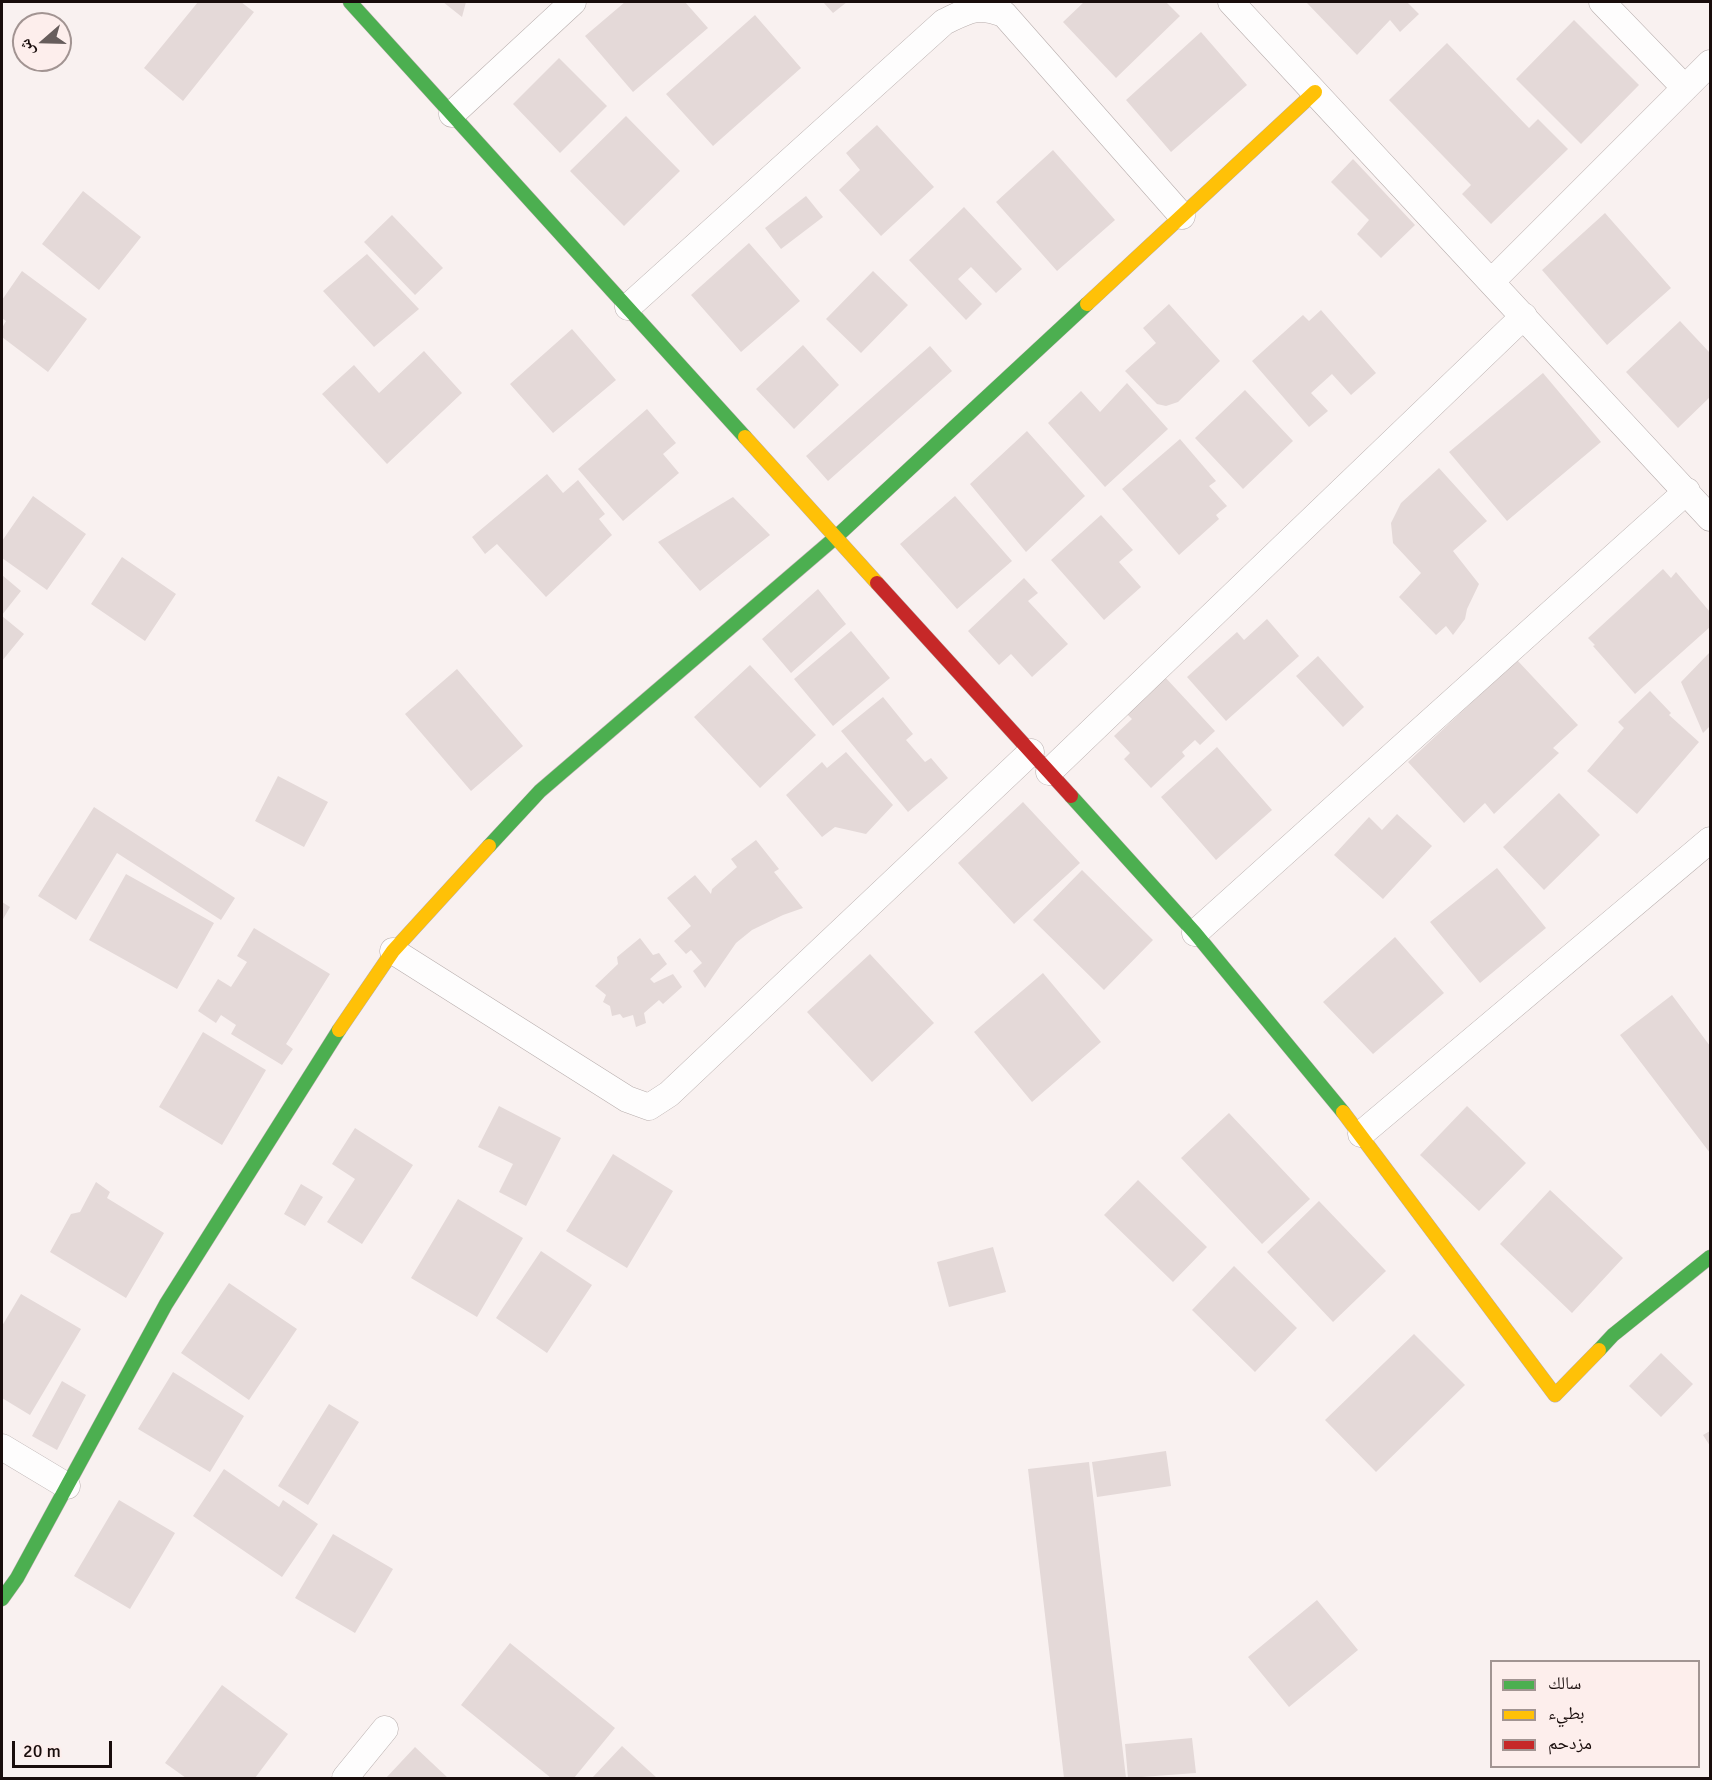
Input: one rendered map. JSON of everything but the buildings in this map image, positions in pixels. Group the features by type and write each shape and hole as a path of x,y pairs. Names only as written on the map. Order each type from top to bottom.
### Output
{"street":[{"path":"351,2 1195,933 1360,1134 1555,1395 1613,1335 1710,1257"},
{"path":"452,114 573,2"},
{"path":"1231,2 1710,518"},
{"path":"1602,2 1685,88"},
{"path":"627,307 944,22 969,10 986,8 1004,14 1182,216"},
{"path":"1492,281 1710,63"},
{"path":"2,1599 17,1578 166,1304 320,1058 393,951 540,791 836,537 1315,92"},
{"path":"1049,772 1524,316"},
{"path":"1195,933 1687,492"},
{"path":"393,951 627,1099 649,1107 669,1094 1031,752"},
{"path":"1360,1134 1710,840"},
{"path":"2,1447 67,1486"},
{"path":"345,1779 386,1729"}],"traffic: fast":[{"path":"350,2 745,437"},
{"path":"489,846 540,791 836,537 1087,304"},
{"path":"1071,796 1195,933 1343,1112"},
{"path":"2,1599 17,1578 166,1304 339,1030"},
{"path":"1599,1350 1613,1335 1710,1257"}],"traffic: slow":[{"path":"1087,304 1315,92"},
{"path":"745,437 877,583"},
{"path":"339,1030 393,951 489,846"},
{"path":"1343,1112 1555,1395 1599,1350"}],"traffic: jam":[{"path":"877,583 1071,796"}]}
